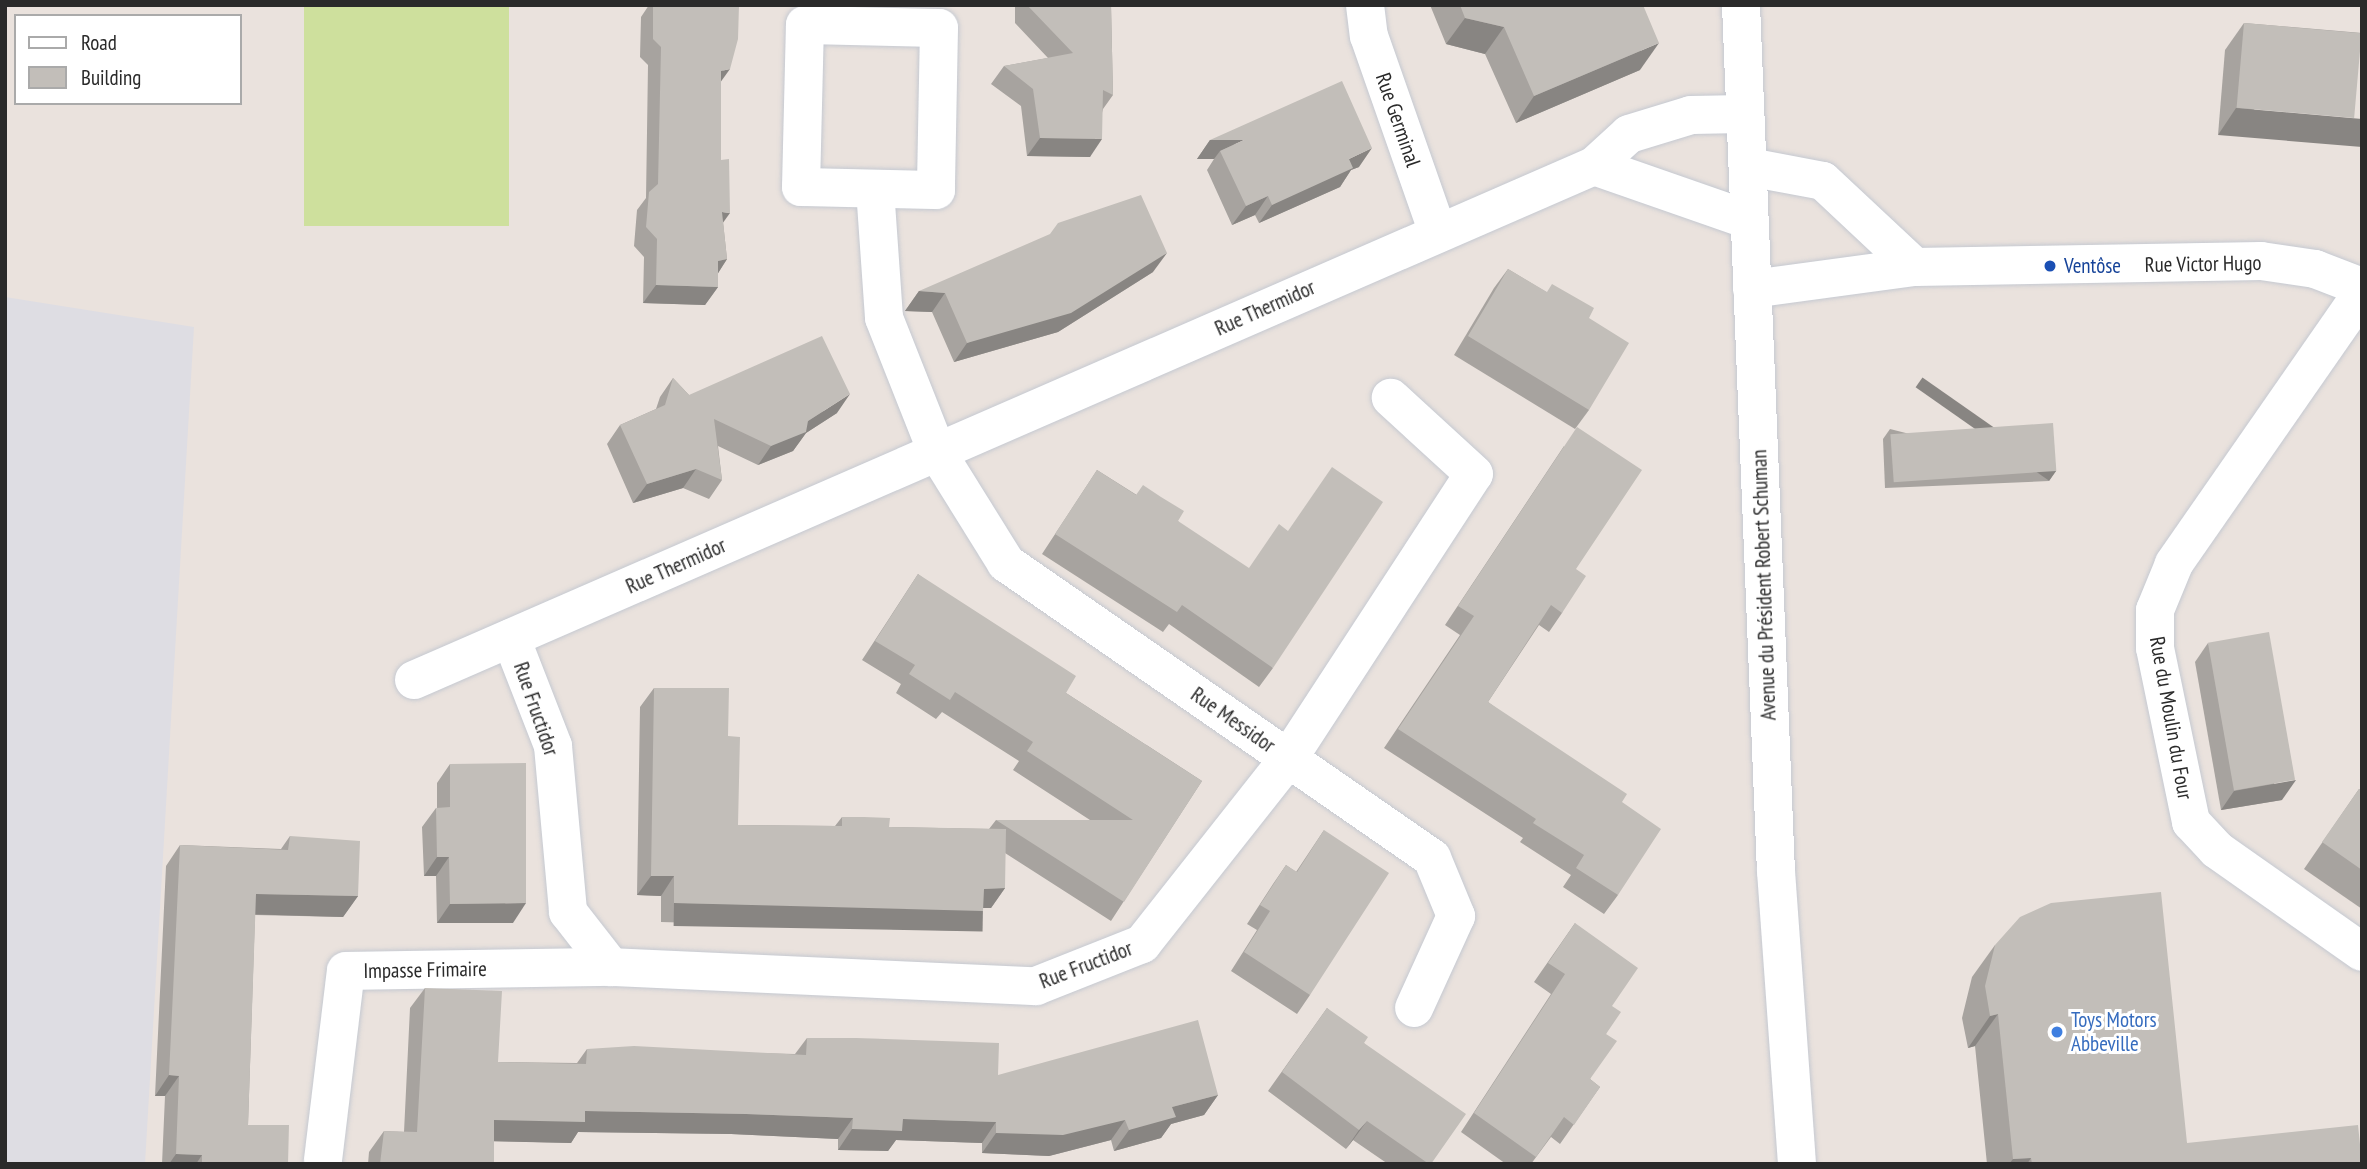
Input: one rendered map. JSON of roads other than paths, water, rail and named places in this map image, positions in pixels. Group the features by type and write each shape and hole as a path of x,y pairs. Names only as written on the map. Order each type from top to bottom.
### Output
{"street":[{"name":"Rue Germinal","path":"1365,5 1369,36 1438,233"},
{"name":"Avenue du Président Robert Schuman","path":"1741,5 1776,871 1797,1164"},
{"path":"805,25 939,28 936,190 875,189 801,187 805,25"},
{"name":"Rue Thermidor","path":"414,680 1594,166 1629,134 1691,115 1744,114"},
{"path":"1594,166 1749,219"},
{"path":"1749,167 1823,181 1915,267"},
{"path":"875,189 884,318 937,452"},
{"name":"Rue Victor Hugo","path":"1752,289 1915,267 2261,261 2315,270 2362,287"},
{"name":"Rue du Moulin du Four","path":"2362,292 2174,564 2155,610 2155,648 2190,822 2217,850 2362,953"},
{"name":"Rue Fructidor","path":"511,638 553,746 568,912 611,967 1036,986 1142,944 1288,759 1474,474 1391,398"},
{"name":"Rue Messidor","path":"937,452 1006,563 1432,858 1456,916 1414,1008"},
{"name":"Impasse Frimaire","path":"323,1160 346,971 611,967"}],"place":[{"name":"Ventôse","path":"2050,266"},
{"name":"Toys Motors Abbeville","path":"2057,1032"}]}
